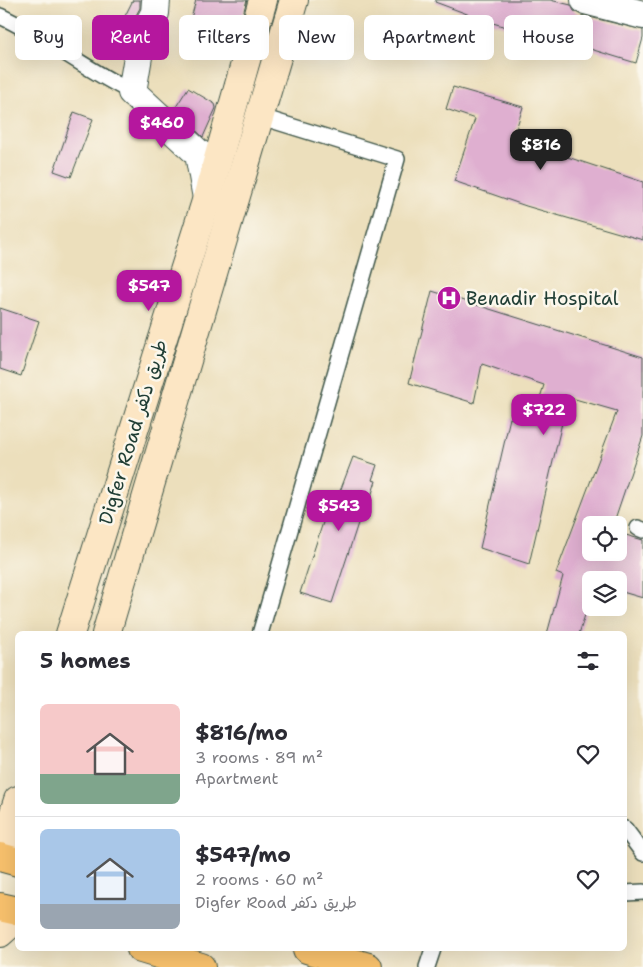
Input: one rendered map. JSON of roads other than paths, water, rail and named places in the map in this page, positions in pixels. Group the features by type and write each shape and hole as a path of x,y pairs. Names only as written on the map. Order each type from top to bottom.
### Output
{"highway":[{"path":"0,856 15,861"},
{"path":"0,907 15,910"},
{"path":"148,951 201,967"},
{"path":"314,951 368,967"}],"street":[{"path":"156,0 155,13 141,39 132,92 199,154 207,198"},
{"name":"Digfer Road طريق دكفر","path":"71,631 207,198 263,0"},
{"name":"Digfer Road طريق دكفر","path":"107,631 294,0"},
{"path":"585,0 643,15"},
{"path":"0,856 15,809"},
{"path":"0,933 15,920"}],"lane":[{"path":"0,16 22,26 100,77 132,92"},
{"path":"232,110 259,116 397,158 261,631"},
{"path":"627,832 643,853"},
{"path":"627,892 643,892"},
{"path":"427,967 432,951"}],"place":[{"name":"Benadir Hospital","path":"449,298"}]}
